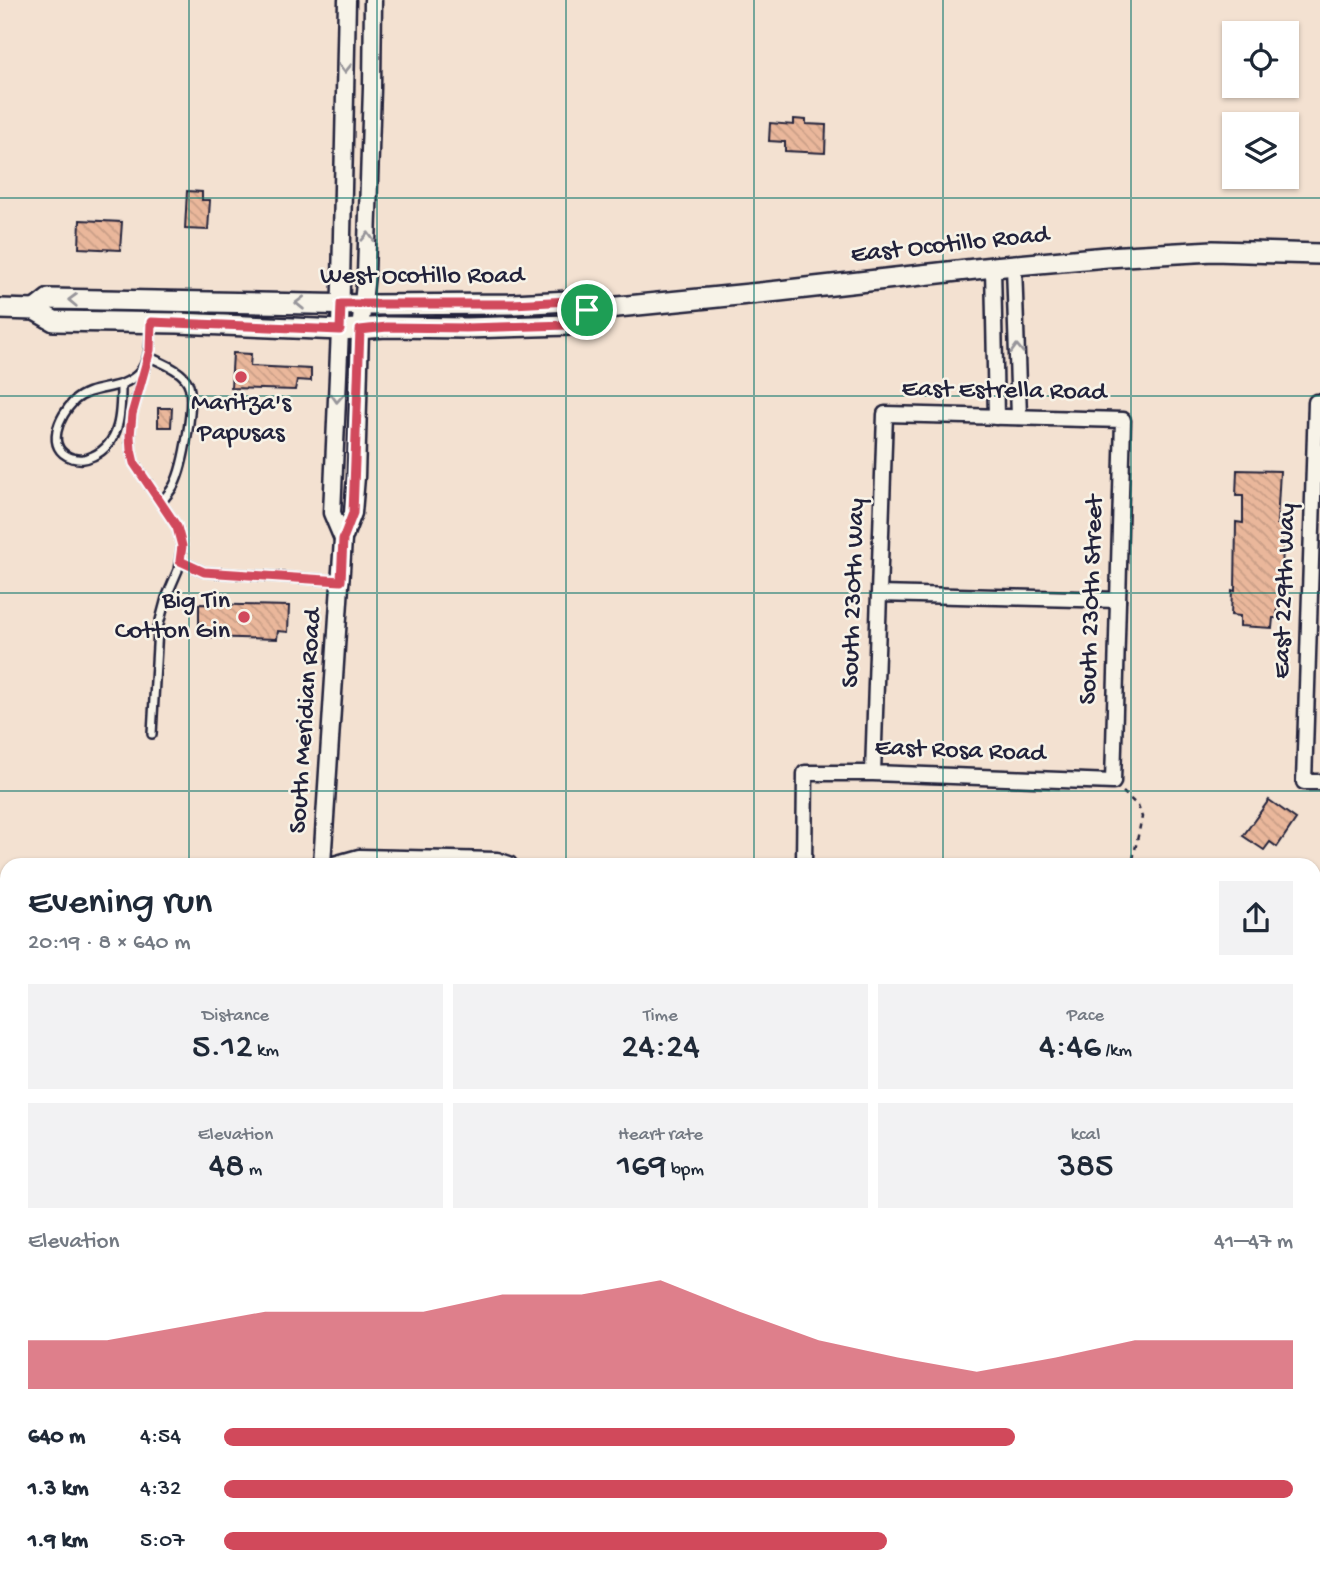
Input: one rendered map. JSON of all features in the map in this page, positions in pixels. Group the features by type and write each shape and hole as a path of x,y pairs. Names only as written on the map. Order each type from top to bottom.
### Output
{"main road":[{"name":"East Ocotillo Road","path":"587,310 1107,257 1213,251 1320,254"},
{"name":"West Ocotillo Road","path":"0,309 35,310 54,321 340,330 569,325 587,310 569,301 364,305 49,299 35,310"}],"street":[{"name":"South Meridian Road","path":"343,539 332,513 341,304 347,0"},
{"name":"South Meridian Road","path":"323,858 343,539 353,513 360,330 366,275 373,0"},
{"path":"1014,265 1019,417"},
{"path":"993,267 996,417"},
{"name":"East 229th Way","path":"1318,402 1315,593 1304,782 1320,782"},
{"name":"East Estrella Road","path":"885,414 1123,420"},
{"name":"South 230th Way","path":"873,773 885,414"},
{"name":"South 230th Street","path":"1113,782 1123,420"},
{"path":"879,594 1118,600"},
{"name":"East Rosa Road","path":"804,858 805,773 1113,782"},
{"path":"355,858 405,858"}],"lane":[{"path":"151,322 150,350 132,414 131,450 134,463 177,527 182,546 178,570 158,628 152,734"},
{"path":"121,386 119,420 115,436 107,447 98,454 80,460 60,451 56,433 64,413 73,402 93,391 121,386 139,372 148,356"},
{"path":"148,356 178,371 188,383 191,398 189,422 175,484 161,503"},
{"path":"180,561 204,572 341,581"}],"path":[{"path":"1113,782 1138,806 1142,817 1133,858"}],"building":[{"path":"794,119 806,120 806,124 826,125 825,153 785,151 785,142 769,141 770,123 794,125"},
{"path":"187,191 202,192 202,200 210,200 208,230 185,229"},
{"path":"80,220 122,222 120,250 79,248"},
{"path":"233,353 251,354 250,366 311,369 311,381 297,380 295,390 231,388"},
{"path":"158,408 172,408 171,427 158,427"},
{"path":"1237,470 1280,471 1277,524 1282,524 1283,585 1282,602 1278,602 1277,618 1273,618 1272,628 1240,626 1240,616 1231,615 1232,590 1235,591 1236,522 1243,523 1243,496 1236,496"},
{"name":"Big Tin Cotton Gin","path":"199,604 289,606 288,632 278,631 277,639 207,637 207,628 199,628"},
{"path":"1269,800 1296,819 1277,847 1270,842 1264,850 1243,836"}],"place":[{"name":"Maritza's Papusas","path":"241,377"},
{"name":"Big Tin Cotton Gin","path":"244,617"}],"route":[{"path":"569,301 587,310 569,325 387,327 360,330 356,477 353,513 343,539 341,581 204,572 180,561 182,546 177,527 134,463 131,450 132,414 150,350 151,322 340,330 341,304 513,304 569,301"}]}
